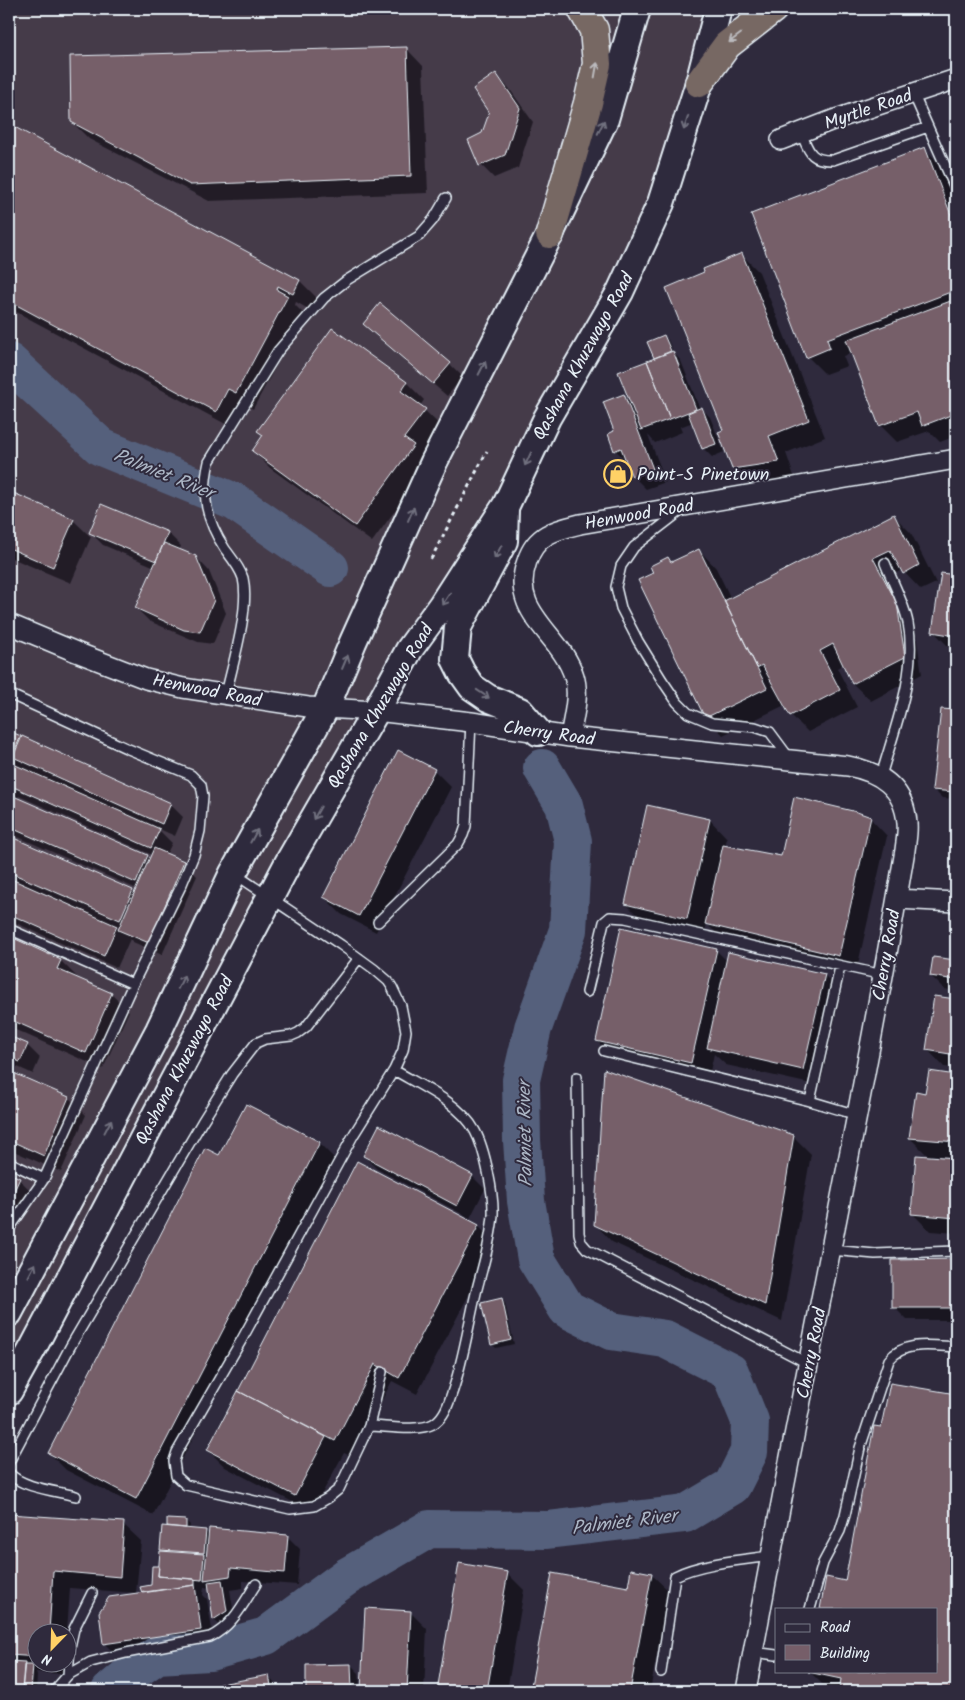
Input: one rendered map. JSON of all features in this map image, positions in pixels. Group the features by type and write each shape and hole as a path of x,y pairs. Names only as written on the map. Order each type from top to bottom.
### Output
{"highway":[{"path":"550,234 598,64 594,30 582,9"},
{"path":"699,83 727,44 773,9"}],"main road":[{"name":"Qashana Khuzwayo Road","path":"9,1313 154,1038 233,873 326,707 353,642 434,462 550,234 605,119 637,9"},
{"name":"Qashana Khuzwayo Road","path":"13,1374 288,863 409,650 441,606 506,505 547,418 620,292 661,203 699,83 718,9"},
{"path":"506,505 504,541 458,627 455,659 472,687 488,698 520,711 538,732"}],"street":[{"name":"Myrtle Road","path":"781,140 956,79"},
{"name":"Henwood Road","path":"570,737 576,695 575,678 570,664 526,603 522,587 524,571 532,550 542,538 553,531 580,524 956,459"},
{"name":"Henwood Road","path":"9,624 146,679 183,688 282,704 326,707"},
{"name":"Cherry Road","path":"326,707 471,722 570,737 848,766 865,769 881,776 890,784 900,798 907,822 905,850 897,899 746,1691"},
{"path":"897,899 956,902"}],"lane":[{"path":"913,93 956,190"},
{"path":"801,132 810,154 816,158 833,160 928,127"},
{"path":"226,694 243,617 245,593 242,576 216,534 210,519 205,499 205,480 209,462 278,351 324,298 347,280 419,236 433,220 446,198"},
{"path":"689,505 634,547 622,566 616,587 621,608 638,641 662,680 677,702 688,713 712,723 755,727 770,732 790,759"},
{"path":"881,776 904,692 910,655 908,621 885,563"},
{"path":"9,694 126,748 191,775 201,785 203,796 202,819 194,855 172,908 133,984 44,1179 9,1229"},
{"path":"378,922 458,844 463,835 466,826 471,722"},
{"path":"233,873 359,958 388,982 401,1006 406,1031 403,1050 394,1070 354,1134 241,1341 177,1452 174,1470 176,1476 180,1481 193,1487 290,1509 314,1506 339,1489 369,1426 382,1372"},
{"path":"587,992 604,922 610,917 634,920 883,975"},
{"path":"9,929 133,984"},
{"path":"9,1462 70,1347 232,1074 256,1042 291,1036 306,1027 359,958"},
{"path":"810,1101 840,966"},
{"path":"604,1051 810,1101 857,1115"},
{"path":"369,1426 417,1427 433,1424 444,1413 458,1373 489,1240 493,1214 484,1152 474,1128 450,1104 394,1070"},
{"path":"577,1077 579,1233 587,1249 809,1364"},
{"path":"9,1162 44,1179"},
{"path":"830,1250 875,1254 956,1251"},
{"path":"810,1608 823,1563 842,1523 860,1448 889,1360 897,1352 912,1346 956,1346"},
{"path":"9,1473 13,1478 29,1485 76,1496"},
{"path":"661,1672 675,1576 686,1570 771,1556"},
{"path":"54,1691 68,1674 91,1662 216,1634 230,1623 256,1584"},
{"path":"68,1674 70,1647 74,1629 92,1593"},
{"path":"753,1652 775,1655"}],"path":[{"path":"431,559 487,451"}],"shaded area":[{"path":"9,9 716,9 659,202 441,605 9,1388"}],"building":[{"path":"407,47 411,176 190,185 71,122 70,56"},
{"path":"496,73 520,108 505,155 479,166 468,140 482,133 489,113 473,89"},
{"path":"9,124 300,280 293,294 278,286 277,290 288,296 236,393 228,389 216,412 9,301"},
{"path":"925,147 956,228 956,290 827,339 830,348 806,358 751,214"},
{"path":"742,253 809,420 769,436 779,462 732,469 718,432 723,430 666,288 704,272 703,269"},
{"path":"956,299 956,413 922,426 917,412 879,426 846,340"},
{"path":"380,303 451,363 433,384 363,324"},
{"path":"332,328 407,382 401,391 426,409 404,438 414,445 355,526 252,451 263,435 257,431"},
{"path":"664,335 671,351 654,358 647,342"},
{"path":"673,351 696,409 670,419 647,361"},
{"path":"647,361 670,419 641,430 618,372"},
{"path":"624,394 653,469 632,477 621,448 614,451 608,434 614,431 603,402"},
{"path":"702,407 716,444 702,449 688,413"},
{"path":"9,491 74,519 53,567 9,548"},
{"path":"101,504 168,532 156,561 89,533"},
{"path":"894,514 919,565 903,574 890,550 873,558 897,603 905,657 852,684 833,644 820,651 840,690 790,716 762,665 757,668 724,601"},
{"path":"164,543 196,556 214,600 200,632 184,630 135,608"},
{"path":"699,549 767,688 705,718 638,580 653,573 650,566 668,557 671,562"},
{"path":"941,573 956,575 956,636 932,632"},
{"path":"941,709 956,710 956,772 954,792 932,790"},
{"path":"9,731 21,736 9,763"},
{"path":"22,736 171,803 162,824 13,757"},
{"path":"398,750 435,769 359,916 323,897"},
{"path":"11,763 160,829 151,848 9,785 9,768"},
{"path":"9,794 148,855 136,883 9,827"},
{"path":"794,797 871,817 839,956 705,924 723,845 781,856"},
{"path":"647,805 710,819 687,919 625,904"},
{"path":"9,836 133,890 120,920 9,872"},
{"path":"154,848 184,861 149,943 118,930"},
{"path":"9,878 117,926 104,956 9,914"},
{"path":"621,927 717,949 691,1063 596,1041"},
{"path":"9,936 61,960 57,969 112,993 86,1053 9,1019"},
{"path":"728,952 825,974 803,1070 707,1048"},
{"path":"933,957 956,960 956,980 930,976"},
{"path":"934,996 956,999 956,1055 926,1050"},
{"path":"9,1036 28,1044 20,1062 9,1057"},
{"path":"604,1069 794,1135 765,1305 594,1225"},
{"path":"9,1071 69,1097 44,1156 9,1140"},
{"path":"929,1071 956,1075 956,1142 909,1138 916,1091 925,1093"},
{"path":"246,1104 320,1142 136,1499 48,1453 205,1148 219,1155"},
{"path":"379,1125 473,1175 457,1206 363,1156"},
{"path":"916,1155 956,1158 956,1218 911,1214"},
{"path":"357,1161 479,1225 399,1378 375,1364 335,1441 238,1391"},
{"path":"9,1173 20,1178 9,1202"},
{"path":"956,1259 956,1308 892,1308 892,1260"},
{"path":"502,1298 511,1340 491,1345 481,1303"},
{"path":"890,1383 956,1394 956,1691 839,1691 841,1679 808,1672 938,1672 938,1608 820,1608 826,1577 845,1581 874,1426 881,1427"},
{"path":"238,1391 326,1437 295,1496 207,1450"},
{"path":"9,1514 124,1522 120,1577 53,1571 50,1622 28,1622 28,1656 9,1655"},
{"path":"167,1519 186,1520 186,1528 167,1526"},
{"path":"162,1526 206,1530 204,1553 160,1550"},
{"path":"209,1528 288,1535 285,1573 231,1568 230,1576 204,1580"},
{"path":"160,1551 204,1554 202,1580 158,1576"},
{"path":"459,1563 508,1572 487,1691 437,1691"},
{"path":"152,1566 159,1566 158,1576 195,1579 195,1585 142,1593 140,1587 151,1585"},
{"path":"631,1569 652,1573 630,1691 530,1691 552,1573 628,1587"},
{"path":"222,1580 227,1611 213,1620 208,1582"},
{"path":"195,1585 201,1630 103,1644 99,1612 109,1597"},
{"path":"365,1608 411,1611 407,1691 361,1691"},
{"path":"9,1661 25,1662 22,1691 9,1691"},
{"path":"351,1664 352,1691 306,1691 306,1665"},
{"path":"24,1665 28,1665 28,1672 32,1672 31,1691 22,1691"},
{"path":"269,1675 272,1691 183,1691"}],"waterway":[{"name":"Palmiet River","path":"9,362 101,447 235,502 330,568"},
{"name":"Palmiet River","path":"110,1691 157,1655 210,1652 266,1636 346,1577 429,1529 547,1530 685,1514 732,1486 749,1452 750,1421 730,1372 665,1339 611,1331 567,1309 536,1259 526,1201 521,1080 533,1028 568,930 573,841 564,805 542,768"}],"place":[{"name":"Point-S Pinetown","path":"618,474"}]}
